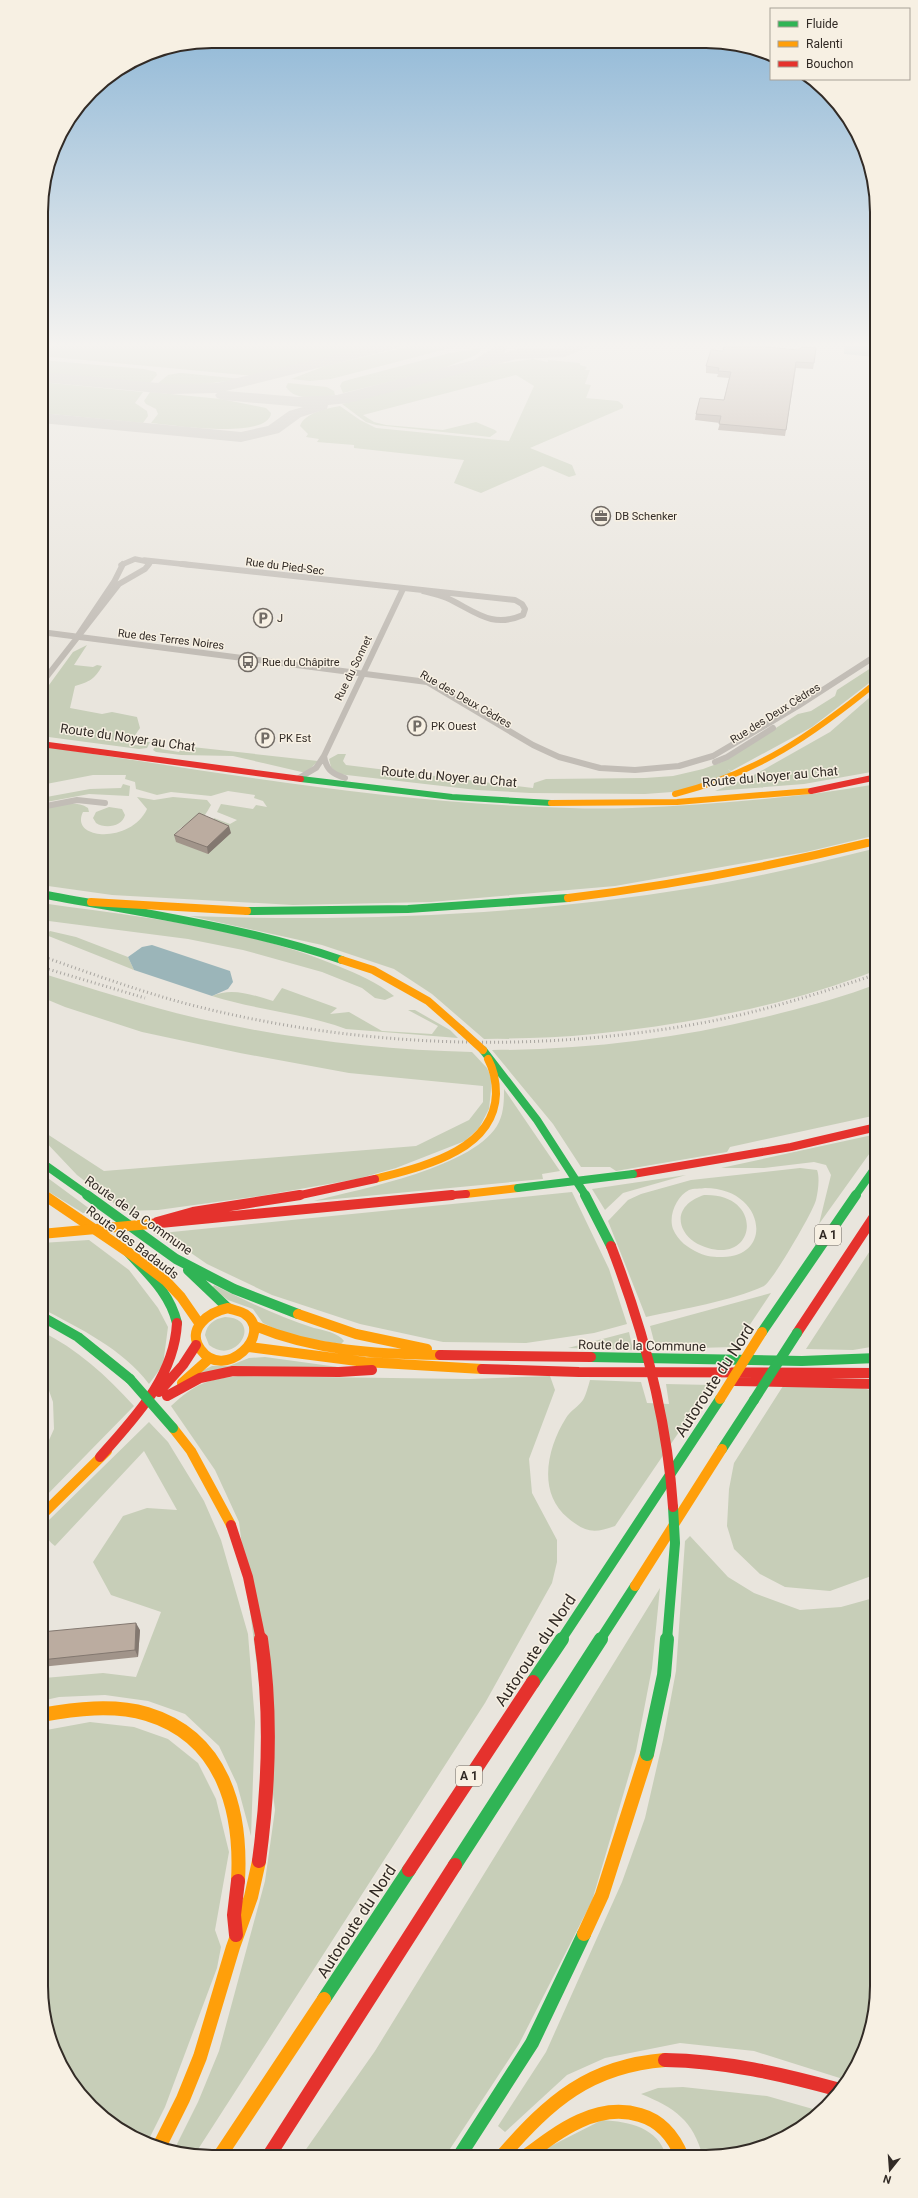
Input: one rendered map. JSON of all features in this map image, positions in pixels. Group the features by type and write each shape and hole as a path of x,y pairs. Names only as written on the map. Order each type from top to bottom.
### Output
{"main road":[{"path":"651,797 688,792 718,784 754,767 800,742 870,688"},
{"name":"Route du Noyer au Chat","path":"48,740 303,777 345,778 478,793 556,797 651,797 854,782"},
{"name":"Route du Noyer au Chat","path":"48,745 454,797 565,803 665,802 812,790 854,782"},
{"path":"854,782 870,779"},
{"path":"48,895 137,907 308,913 380,911 543,901 689,882 779,865 870,843"},
{"path":"92,902 109,908 224,928 298,945 374,970 428,1001 483,1050 511,1083 560,1152 585,1191 599,1218 633,1301 652,1363 665,1426 672,1482 675,1542 664,1675 647,1754 602,1895 532,2042 464,2150"},
{"path":"150,1224 174,1215 255,1204 378,1178 437,1159 457,1150 484,1130 494,1112 497,1087 494,1068 483,1050"},
{"path":"48,1233 331,1208 633,1174 694,1165 842,1136 870,1128"},
{"name":"Route de la Commune","path":"48,1167 176,1259 234,1289 315,1321 356,1334 454,1354"},
{"name":"Autoroute du Nord","path":"224,2150 720,1399 762,1332 870,1174"},
{"name":"Route des Badauds","path":"48,1198 128,1252 166,1281 181,1297 199,1322"},
{"name":"A 1","path":"273,2150 797,1333 870,1223"},
{"path":"100,1458 140,1409 172,1359 177,1337 176,1316 166,1297 128,1252"},
{"path":"176,1259 228,1308 246,1313 252,1319 255,1326 255,1333 249,1347 243,1353 227,1360 210,1358 199,1350 196,1345 194,1338 199,1322 212,1312 228,1308"},
{"path":"48,1320 78,1337 130,1379 152,1402 173,1428 202,1472 234,1532 251,1590 265,1656 269,1722 266,1804 255,1885 250,1907 236,1935 212,2023 189,2085 162,2141"},
{"name":"Route de la Commune","path":"255,1326 278,1337 308,1345 392,1354 454,1354 545,1358 858,1360 870,1359"},
{"path":"140,1409 162,1389 196,1345"},
{"path":"249,1347 311,1357 424,1368 579,1372 870,1373"},
{"path":"858,1360 870,1357"},
{"path":"48,1509 100,1458 210,1358"},
{"path":"167,1396 200,1378 233,1371 339,1372 424,1368"},
{"path":"579,1372 635,1378 870,1384"},
{"path":"48,1714 68,1710 112,1707 148,1714 177,1726 200,1746 220,1770 233,1802 239,1826 241,1855 233,1920 236,1935"},
{"path":"508,2150 553,2102 580,2085 614,2069 662,2059 690,2058 750,2067 834,2088"},
{"path":"533,2150 554,2133 595,2114 609,2110 637,2113 660,2124 671,2134 679,2150"}],"street":[{"name":"Rue du Pied-Sec","path":"77,637 88,618 114,582 121,565 135,559 423,591"},
{"path":"48,675 77,637 94,619 120,584 126,578 148,567 149,562 144,560"},
{"name":"Rue du Sonnet","path":"303,777 316,768 324,756 403,589"},
{"path":"423,591 515,600 522,604 525,609 523,615 516,619 494,621 484,618 444,597 423,591"},
{"name":"Rue des Terres Noires","path":"48,634 406,678"},
{"name":"Rue des Deux Cèdres","path":"406,678 430,689 546,756 592,771 644,775 688,770 727,757 834,689 850,672 870,659"},
{"path":"324,756 324,766 329,771 345,778"},
{"path":"48,806 77,800 105,803"}],"green space":[{"path":"354,446 536,446 530,448 572,465 576,475 569,477 543,466 481,493 454,483 464,460 354,448"},
{"path":"87,645 74,665 93,667 97,665 102,666 97,674 91,679 75,686 70,708 102,714 112,712 137,717 140,728 129,744 143,746 145,742 150,742 147,748 139,749 48,737 48,686 73,652"},
{"path":"870,669 870,682 812,727 731,771 728,769 732,773 702,786 672,792 645,794 530,793 477,790 338,774 331,767 329,759 338,754 346,754 343,761 346,765 533,788 534,783 546,779 645,778 673,776 703,769 722,762 798,714 811,711 835,696 837,690"},
{"path":"870,697 870,772 804,784 715,791 754,775 830,732"},
{"path":"164,744 161,749 179,752 183,746 318,761 306,773 233,756 181,755 156,752 153,750 156,745"},
{"path":"48,747 305,785 437,800 504,805 590,808 670,806 786,797 870,785 870,837 806,852 615,886 431,902 293,905 112,895 48,886 48,808 65,804 83,805 88,808 89,812 83,812 81,821 85,828 93,833 104,834 116,833 128,828 139,820 147,809 137,797 154,800 173,797 207,800 211,805 204,816 201,820 180,829 176,836 176,842 211,825 214,818 230,824 237,820 217,812 221,804 253,809 256,805 267,807 263,801 254,798 255,795 228,791 211,796 171,792 157,795 136,789 135,782 125,779 126,775 93,775 48,784"},
{"path":"123,784 130,786 129,796 89,794 48,802 48,797 90,789 121,788"},
{"path":"109,807 122,809 125,815 123,819 113,826 104,826 96,823 93,818 96,812"},
{"path":"870,850 870,973 808,994 737,1012 666,1025 594,1034 484,1039 432,994 394,969 322,945 190,916 253,918 379,917 505,910 568,905 631,897 739,880"},
{"path":"48,904 192,925 266,942 303,953 360,975 374,982 394,996 385,1000 375,998 362,988 322,972 243,950 188,939 48,921"},
{"path":"50,931 76,937 128,957 134,970 48,936"},
{"path":"48,975 161,1009 234,1026 302,1038 370,1046 472,1052 487,1068 492,1080 489,1109 479,1128 465,1141 396,1168 357,1179 260,1196 158,1210 124,1211 77,1175 48,1144 48,1135 104,1171 416,1146 469,1120 483,1102 483,1086 349,1073 240,1053 142,1032 65,1007 48,1000"},
{"path":"870,986 870,1117 730,1147 727,1152 616,1171 610,1167 581,1167 553,1124 492,1050 565,1048 674,1036 746,1022 841,996"},
{"path":"282,988 337,1008 330,1014 349,1012 382,1031 432,1034 438,1026 408,1010 415,1010 450,1030 458,1038 346,1029 313,1019 245,1005 212,996 220,993 235,992 250,994 273,1001"},
{"path":"504,1089 560,1171 542,1174 543,1179 314,1201 387,1183 416,1174 443,1164 468,1152 487,1138 499,1122 503,1110"},
{"path":"870,1136 870,1153 819,1224 831,1175 826,1165 814,1162 764,1168 721,1168"},
{"path":"800,1168 817,1170 819,1181 816,1200 808,1218 775,1273 764,1286 722,1300 646,1317 608,1221 628,1200 641,1194 691,1180","holes":["705,1188 725,1191 740,1199 750,1210 756,1222 756,1235 750,1246 740,1254 723,1257 711,1256 695,1251 681,1241 673,1229 672,1218 677,1201 691,1189"]},
{"path":"686,1175 623,1193 605,1210 592,1189"},
{"path":"48,1178 94,1212 83,1213 48,1191"},
{"path":"572,1192 609,1269 627,1324 594,1333 526,1343 443,1342 360,1324 272,1295 207,1264 162,1233"},
{"path":"704,1195 723,1197 737,1205 745,1215 747,1226 744,1237 736,1246 724,1250 708,1248 694,1242 684,1231 681,1224 681,1218 684,1208 693,1200"},
{"path":"89,1240 129,1270 158,1308 168,1327 163,1365 149,1384 126,1360 100,1340 48,1312 48,1243"},
{"path":"870,1251 870,1347 853,1350 806,1349"},
{"path":"214,1285 275,1314 301,1324 335,1334 344,1341 341,1344 290,1336 263,1323 253,1309 228,1300 212,1288"},
{"path":"771,1293 735,1347 656,1349 650,1326"},
{"path":"225,1317 237,1319 243,1325 244,1332 242,1340 237,1346 229,1350 219,1350 209,1345 205,1335 209,1325 218,1319"},
{"path":"629,1332 633,1350 568,1348"},
{"path":"48,1335 67,1346 91,1364 134,1406 48,1494 48,1442 54,1429 53,1402 48,1388"},
{"path":"265,1357 338,1367 197,1373 212,1366 229,1366 249,1358"},
{"path":"238,1376 470,1379 550,1376 555,1390 529,1459 532,1493 557,1540 557,1562 552,1583 485,1703 198,2150 176,2146 198,2102 219,2051 265,1881 275,1810 239,1522 215,1470 171,1406 195,1387 218,1379"},
{"path":"590,1380 641,1382 647,1403 669,1404 666,1384 711,1385 615,1526 595,1531 579,1526 558,1508 552,1496 548,1470 550,1456 559,1430 572,1411 583,1400"},
{"path":"783,1386 859,1387 870,1390 870,1577 830,1591 785,1587 760,1574 734,1549 727,1526 729,1489 734,1463"},
{"path":"149,1422 168,1442 204,1501 221,1540 248,1634 255,1722 251,1836 237,1784 219,1746 185,1714 148,1701 105,1695 59,1697 48,1699 48,1678 103,1673 136,1677 161,1612 111,1595 93,1562 123,1516 147,1508 177,1510 144,1451 55,1546 49,1541 48,1538 49,1520"},
{"path":"690,1536 728,1577 754,1593 800,1610 841,1607 870,1599 870,1996 867,2018 861,2038 853,2058 841,2078 754,2051 680,2043 605,2058 567,2075 505,2132 498,2126 546,2052 622,1882 645,1818 663,1740 676,1671 685,1541"},
{"path":"660,1588 652,1668 636,1751 592,1901 519,2044 449,2150 306,2150 375,2051"},
{"path":"90,1722 134,1727 168,1739 198,1763 216,1799 229,1852 215,1930 221,1947 217,1968 165,2107 150,2137 130,2128 112,2116 96,2102 82,2086 65,2058 51,2018 48,1996 48,1730"},
{"path":"683,2087 767,2096 814,2109 788,2128 758,2141 727,2149 701,2150 688,2124 681,2117 673,2110 641,2094 658,2088"},
{"path":"602,2120 623,2122 642,2128 657,2139 664,2150 543,2150"}],"water":[{"path":"152,945 230,971 233,982 228,989 212,996 134,970 128,957 142,947"}],"building":[{"path":"199,813 229,826 207,847 174,835"},
{"path":"136,1623 135,1650 48,1659 48,1631"}],"railway":[{"path":"48,958 162,997 245,1017 311,1029 378,1037 445,1042 512,1042 579,1039 646,1032 712,1021 754,1012 870,976"},
{"path":"48,969 145,998"}],"traffic: fast":[{"path":"301,779 452,797 551,803"},
{"path":"48,895 224,928 298,945 342,960"},
{"path":"247,911 408,909 488,905 568,898"},
{"path":"483,1050 520,1096 554,1144 598,1219 611,1246"},
{"path":"48,1167 176,1259 234,1289 298,1314"},
{"path":"518,1188 633,1174"},
{"path":"762,1332 870,1175"},
{"path":"128,1252 158,1284 165,1294 175,1313 177,1323"},
{"path":"188,1270 228,1308"},
{"path":"48,1320 78,1337 130,1379"},
{"path":"754,1400 797,1333"},
{"path":"591,1357 802,1361 870,1358"},
{"path":"130,1379 173,1428"},
{"path":"533,1682 720,1399"},
{"path":"722,1449 754,1400"},
{"path":"647,1754 664,1675 675,1543 673,1507"},
{"path":"455,1865 635,1586"},
{"path":"324,1999 409,1870"},
{"path":"463,2150 532,2043 584,1934"}],"traffic: slow":[{"path":"675,794 732,777 758,765 807,736 870,688"},
{"path":"551,803 677,802 811,791"},
{"path":"568,898 646,888 724,875 870,843"},
{"path":"91,902 247,911"},
{"path":"342,960 373,970 428,1001 461,1030"},
{"path":"461,1030 483,1050"},
{"path":"375,1179 419,1166 451,1153 465,1145 487,1126 493,1115 496,1103 495,1080 488,1059"},
{"path":"466,1194 518,1188"},
{"path":"48,1198 128,1252 166,1281 181,1297 199,1323"},
{"path":"48,1233 150,1224"},
{"path":"228,1308 246,1315 254,1324 254,1335 249,1346 240,1355 228,1360 215,1361 204,1354 200,1349 197,1343 197,1331 202,1320 207,1315 215,1311 228,1308"},
{"path":"298,1314 356,1334 427,1349"},
{"path":"255,1326 299,1342 322,1347 369,1353 440,1355"},
{"path":"720,1399 762,1332"},
{"path":"249,1347 365,1362 482,1369"},
{"path":"182,1383 210,1358"},
{"path":"173,1428 191,1451 231,1525"},
{"path":"635,1586 722,1449"},
{"path":"48,1509 107,1451"},
{"path":"48,1714 94,1709 134,1711 147,1714 172,1724 194,1739 210,1757 223,1779 232,1803 238,1829 238,1881"},
{"path":"584,1934 602,1895 647,1754"},
{"path":"162,2142 183,2099 200,2057 233,1947 251,1897 259,1861"},
{"path":"224,2150 324,1999"},
{"path":"507,2150 542,2112 573,2088 618,2068 650,2061 665,2060"},
{"path":"534,2150 553,2136 582,2119 614,2111 630,2112 653,2120 669,2133 679,2150"}],"traffic: jam":[{"path":"48,745 301,779"},
{"path":"811,791 870,778"},
{"path":"633,1174 791,1147 870,1129"},
{"path":"157,1222 193,1212 279,1200 375,1179"},
{"path":"150,1224 466,1194"},
{"path":"797,1333 870,1223"},
{"path":"611,1246 645,1342 661,1407 671,1473 673,1507"},
{"path":"100,1457 139,1412 162,1378 171,1360 176,1341 177,1323"},
{"path":"159,1392 183,1365 196,1345"},
{"path":"440,1355 591,1357"},
{"path":"482,1369 579,1372 870,1373"},
{"path":"167,1396 200,1378 233,1371 339,1372 372,1370"},
{"path":"735,1381 870,1384"},
{"path":"231,1525 243,1559 252,1594 264,1660 267,1694 269,1728 267,1795 259,1861"},
{"path":"409,1870 533,1682"},
{"path":"273,2150 455,1865"},
{"path":"236,1935 234,1915 238,1881"},
{"path":"665,2060 688,2060 732,2065 797,2078 834,2088"}],"place":[{"name":"DB Schenker","path":"601,516"},
{"name":"J","path":"263,618"},
{"name":"Rue du Châpitre","path":"248,662"},
{"name":"PK Ouest","path":"417,726"},
{"name":"PK Est","path":"265,738"}]}
